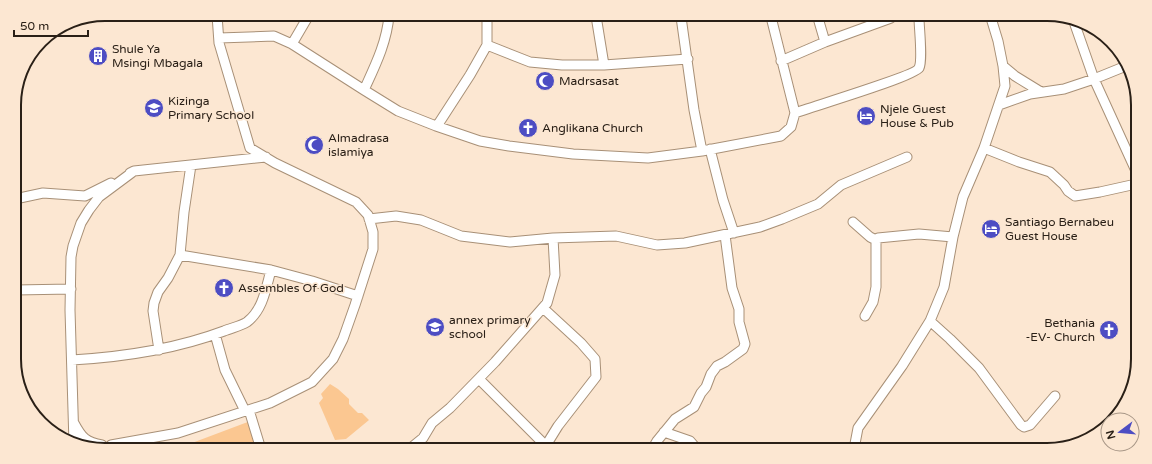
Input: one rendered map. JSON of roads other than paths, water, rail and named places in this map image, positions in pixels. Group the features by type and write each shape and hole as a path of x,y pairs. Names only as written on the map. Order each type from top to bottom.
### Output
{"street":[{"path":"122,443 178,433 270,402 312,382 333,360 343,339 373,249 373,232 368,215 356,202 266,158 250,148 219,38 218,21"},
{"path":"292,44 305,21"},
{"path":"364,90 379,56 388,21"},
{"path":"437,126 470,75 487,45 487,21"},
{"path":"597,21 604,65"},
{"path":"656,443 675,419 694,407 711,374 717,366 726,362 743,349 745,344 739,321 739,309 732,288 729,234 723,200 694,110 682,21"},
{"path":"219,38 274,36 292,44 398,111 480,141 573,154 648,158 706,150 781,136 791,127 794,113 772,21"},
{"path":"819,21 826,42"},
{"path":"781,61 826,42 883,21"},
{"path":"794,113 897,79 916,70 919,67 920,59 919,21"},
{"path":"855,443 858,428 902,366 930,321 944,287 953,237 963,196 984,148 1005,86 998,41 992,21"},
{"path":"1075,26 1094,79 1131,160"},
{"path":"487,45 530,62 562,65 604,65 688,59"},
{"path":"1003,66 1015,76 1041,92"},
{"path":"999,105 1030,94 1064,89 1122,68"},
{"path":"984,148 1050,172 1064,185 1068,191 1075,196 1131,185"},
{"path":"369,219 396,216 422,220 461,236 510,242 553,238 616,236 658,245 685,243 729,234 782,219 822,202 841,185 907,157"},
{"path":"21,198 44,193 85,196 134,171 266,158"},
{"path":"159,350 153,311 154,303 158,292 168,278 180,255 184,212 191,165"},
{"path":"74,437 71,257 76,235 89,210 99,197 134,171"},
{"path":"853,222 870,237 876,240"},
{"path":"876,240 878,238 919,234 953,237"},
{"path":"417,443 423,438 432,422 450,408 479,379 547,303 555,275 553,238"},
{"path":"865,316 873,302 876,286 876,240"},
{"path":"180,255 270,270 312,281 358,296"},
{"path":"72,360 107,358 159,350 215,334 247,322 257,311 265,294 270,270"},
{"path":"21,290 71,289"},
{"path":"543,308 592,355 595,359 596,368 596,377 558,426 548,443"},
{"path":"930,321 950,338 979,368 1021,426 1024,427 1030,425 1055,396"},
{"path":"215,334 225,370 247,410 259,443"},
{"path":"479,379 542,443"},
{"path":"73,421 83,438 88,441"},
{"path":"664,432 690,441 692,443"}],"place":[{"name":"Shule Ya Msingi Mbagala","path":"98,56"},
{"name":"Madrsasat","path":"545,81"},
{"name":"Kizinga Primary School","path":"154,108"},
{"name":"Njele Guest House & Pub","path":"866,116"},
{"name":"Anglikana Church","path":"528,128"},
{"name":"Almadrasa islamiya","path":"314,145"},
{"name":"Santiago Bernabeu Guest House","path":"991,229"},
{"name":"Assembles Of God","path":"224,288"},
{"name":"annex primary school","path":"435,327"},
{"name":"Bethania -EV- Church","path":"1109,330"}]}
